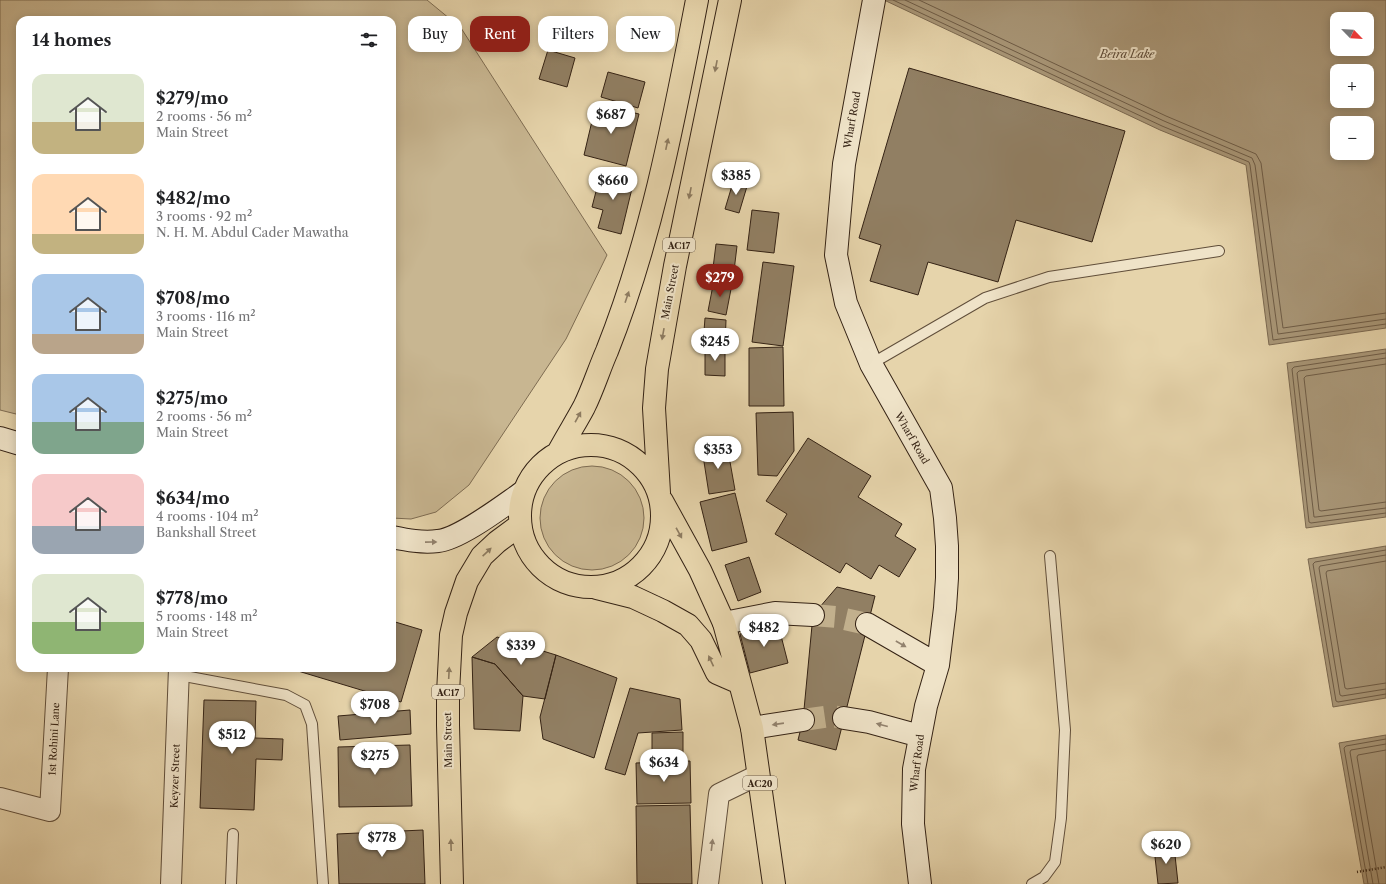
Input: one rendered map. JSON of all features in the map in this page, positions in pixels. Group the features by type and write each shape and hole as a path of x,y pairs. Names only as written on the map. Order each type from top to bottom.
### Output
{"main road":[{"path":"559,451 585,405 615,331 637,267 657,192 685,64 697,0"},
{"name":"Main Street","path":"660,496 654,408 657,369 692,182 730,0"},
{"name":"Wharf Road","path":"874,0 844,164 836,255 846,303 871,364 941,488 945,518 947,578 945,608 938,665 926,706 914,769 913,824 920,884"},
{"path":"0,438 16,443"},
{"path":"594,587 614,584 633,574 648,559 658,540 662,520 660,496 648,471 629,455 607,446 582,444 559,451 544,462 532,476 524,492 520,509 520,525 528,551 545,571 568,584 594,587 633,597 688,625 701,640 717,673 740,683"},
{"path":"396,539 418,542 440,541 462,533 524,492"},
{"name":"AC20","path":"660,496 700,570 724,623 752,728 774,884"},
{"name":"Main Street","path":"452,884 448,725 451,635 467,581 482,556 497,542 520,525"},
{"path":"724,623 775,613 813,615"},
{"path":"867,624 938,665"},
{"path":"844,718 869,722 920,736"},
{"path":"752,728 803,720"}],"street":[{"name":"1st Rohini Lane","path":"0,798 50,811 58,672"},
{"name":"Keyzer Street","path":"171,884 179,672"},
{"path":"708,884 719,794 758,775"}],"lane":[{"path":"871,364 985,298 1049,277 1219,251"},
{"path":"1032,884 1044,877 1055,862 1061,818 1065,730 1050,556"},
{"path":"179,672 286,695 305,705 312,724 323,884"},
{"path":"231,884 233,834"}],"path":[{"path":"1357,872 1386,867"}],"shaded area":[{"path":"0,0 427,0 446,16 408,16 408,52 462,52 462,30 470,42 470,52 476,52 607,255 566,339 469,485 436,512 411,519 396,518 396,16 16,16 16,414 0,410"},
{"path":"592,466 612,470 629,481 640,498 644,518 640,538 629,555 612,566 592,570 572,566 555,555 544,538 540,518 544,498 555,481 572,470"}],"water":[{"name":"Beira Lake","path":"884,0 1386,0 1386,328 1269,345 1246,165 1160,130"},
{"path":"1386,349 1386,517 1306,528 1287,363"},
{"path":"1386,546 1386,698 1333,707 1308,559"},
{"path":"1386,735 1386,884 1364,884 1339,743"}],"building":[{"path":"547,52 555,52 575,58 567,87 539,79"},
{"path":"909,68 1125,131 1092,242 1016,220 998,282 928,262 918,295 870,281 881,245 859,238"},
{"path":"608,72 645,82 638,108 601,97"},
{"path":"596,104 639,114 626,166 584,155"},
{"path":"601,172 634,180 621,234 598,228 603,210 592,207"},
{"path":"734,179 748,183 739,213 725,209"},
{"path":"752,210 779,213 774,253 747,250"},
{"path":"716,244 737,246 734,271 713,268"},
{"path":"763,262 794,266 783,346 752,342"},
{"path":"714,280 732,284 726,315 708,311"},
{"path":"705,318 726,320 725,346 703,344"},
{"path":"783,347 784,406 749,406 749,348"},
{"path":"705,348 725,348 725,376 705,375"},
{"path":"793,412 794,451 777,476 758,475 756,413"},
{"path":"808,438 871,476 858,497 902,524 895,536 916,549 899,577 879,565 871,579 846,563 840,573 775,534 787,514 766,501"},
{"path":"727,445 735,490 709,494 702,449"},
{"path":"735,493 747,542 712,551 700,502"},
{"path":"749,557 761,592 738,601 725,565"},
{"path":"837,587 875,596 836,750 798,740 803,720 813,615"},
{"path":"396,622 422,630 401,702 301,672 396,672"},
{"path":"778,624 788,663 750,673 740,634"},
{"path":"497,637 556,655 545,699 523,696 495,664 472,657"},
{"path":"556,655 617,678 594,758 543,739 540,717"},
{"path":"472,657 495,664 523,696 520,731 474,729"},
{"path":"630,688 680,699 682,730 638,733 625,775 605,769"},
{"path":"204,700 256,701 255,738 283,739 282,760 256,759 254,810 200,808"},
{"path":"410,710 411,734 340,740 338,716"},
{"path":"683,732 683,755 652,755 652,733"},
{"path":"410,745 412,806 339,807 338,747"},
{"path":"690,761 691,803 637,804 636,763"},
{"path":"690,805 692,884 637,884 636,806"},
{"path":"423,830 425,884 339,884 337,834"},
{"path":"1174,846 1178,883 1158,884 1154,848"}],"tunnel":[{"path":"813,615 836,617 867,624"},
{"path":"803,720 831,716 844,718"}]}
